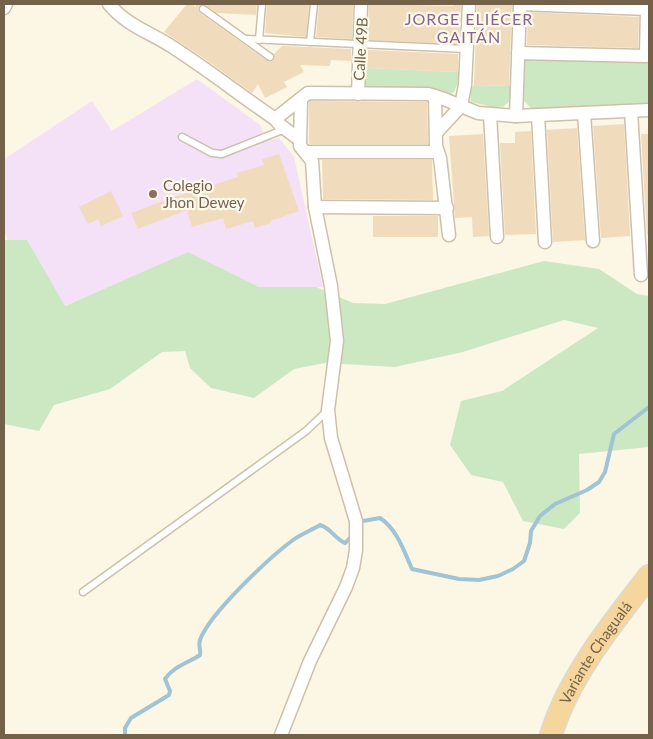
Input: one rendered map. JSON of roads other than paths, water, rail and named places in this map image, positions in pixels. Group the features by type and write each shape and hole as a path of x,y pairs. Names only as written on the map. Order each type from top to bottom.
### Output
{"highway":[{"name":"Variante Chagualá","path":"551,735 561,710 596,647 649,576"}],"street":[{"path":"4,8 6,4"},
{"path":"109,4 128,23 170,46 274,119 300,140"},
{"name":"Calle 49B","path":"358,94 362,4"},
{"path":"436,133 461,106 465,85 469,4"},
{"path":"516,116 518,53 520,4 648,9 646,56 518,53"},
{"path":"274,119 308,94 428,94 478,113 516,116 649,110"},
{"path":"435,96 436,146 447,208 449,235"},
{"path":"281,735 310,661 354,568 356,550 356,521 331,438 328,410 337,341 331,286 315,207 312,161 300,146 301,100"},
{"path":"631,111 641,275"},
{"path":"584,113 593,241"},
{"path":"490,114 497,237"},
{"path":"538,115 545,242"},
{"path":"305,152 438,152"},
{"path":"315,207 447,208"}],"lane":[{"path":"259,40 262,4"},
{"path":"310,42 314,4"},
{"path":"203,9 270,57"},
{"path":"246,39 467,49"},
{"path":"182,137 212,153 222,154 284,129"},
{"path":"83,592 306,430 328,410"}],"waterway":[{"path":"363,521 380,518 386,523 399,541 412,569 459,579 479,580 498,576 524,561 530,543 531,531 540,516 555,504 587,490 599,482 605,472 614,434 649,407"},
{"path":"125,735 125,728 131,718 169,695 170,691 165,679 177,668 200,655 200,640 215,616 227,601 270,559 296,538 320,525 345,543 350,538"}],"place":[{"name":"Colegio Jhon Dewey","path":"153,194"}],"district":[{"name":"JORGE ELIÉCER GAITÁN","path":"469,27"}]}
